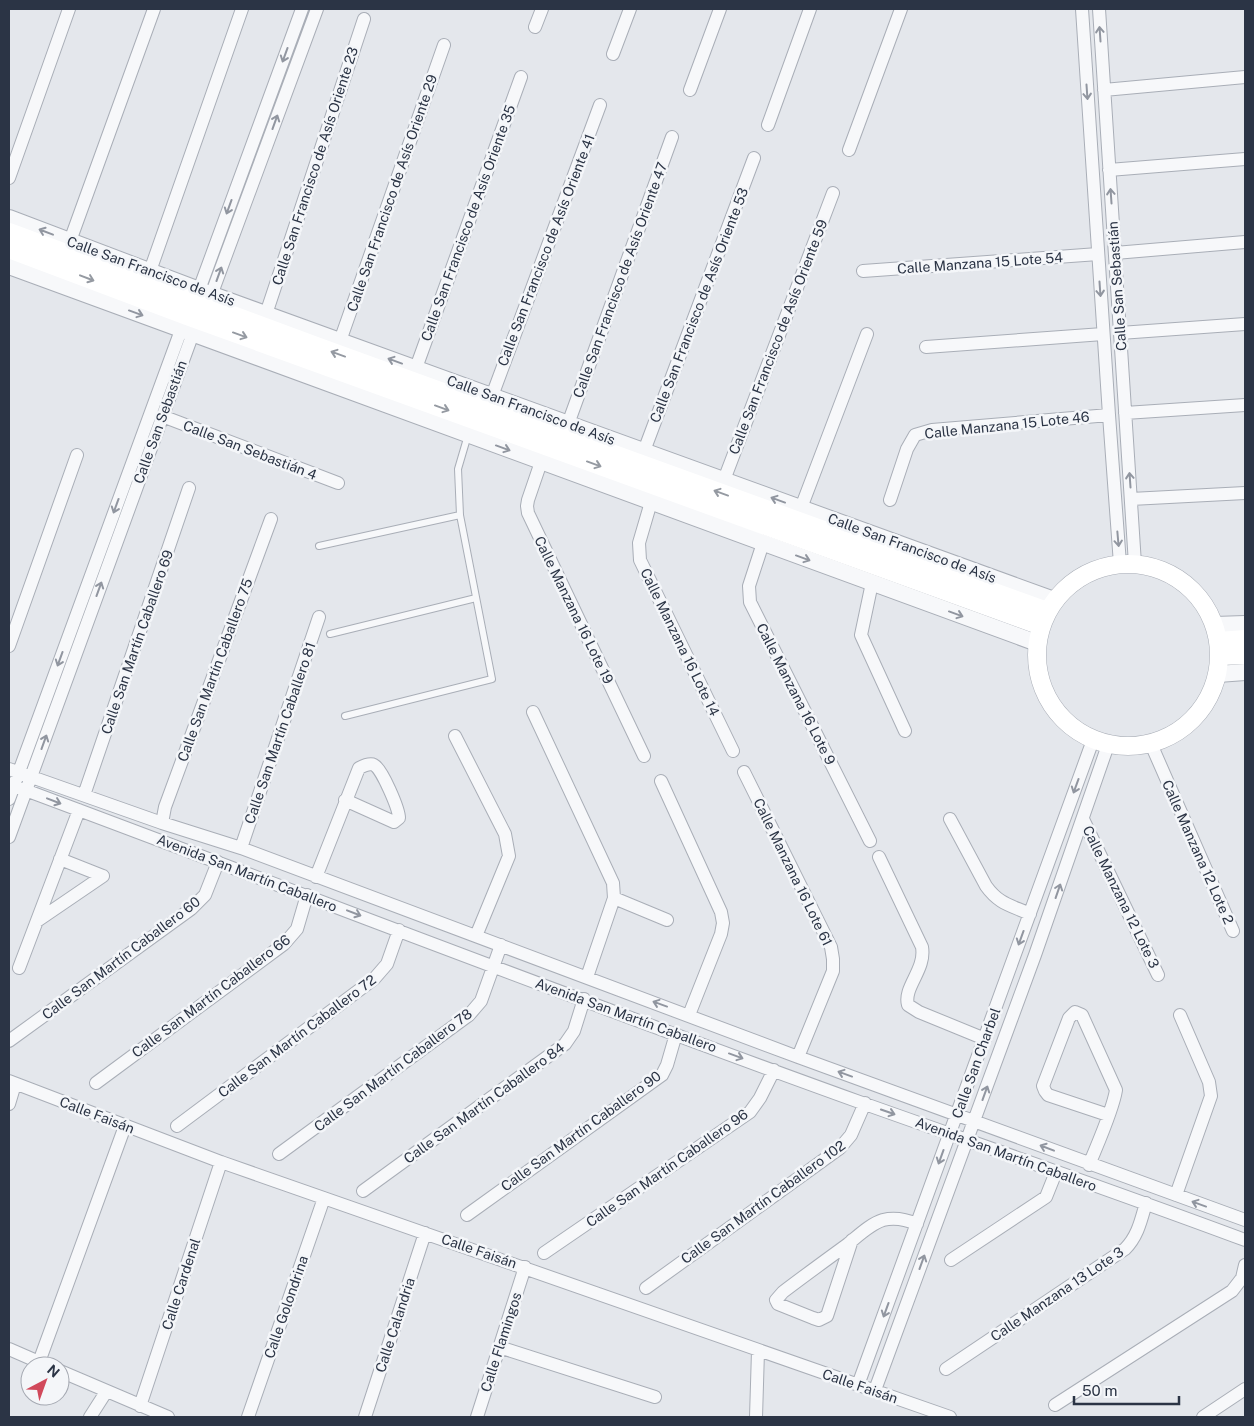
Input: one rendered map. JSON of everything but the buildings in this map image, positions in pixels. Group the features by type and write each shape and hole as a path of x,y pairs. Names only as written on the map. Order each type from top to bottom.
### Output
{"main road":[{"name":"Calle San Francisco de Asís","path":"9,232 196,311"},
{"name":"Calle San Francisco de Asís","path":"9,249 196,311 1045,620"},
{"path":"1128,564 1169,573 1197,595 1218,641 1218,674 1207,704 1182,730 1151,744 1130,747 1100,742 1067,724 1048,701 1038,673 1045,620 1084,575 1128,564"},
{"path":"1218,641 1245,639"},
{"path":"1218,641 1245,655"}],"street":[{"path":"9,178 69,9"},
{"path":"70,242 154,9"},
{"path":"150,271 242,9"},
{"name":"Calle San Sebastián","path":"9,799 11,785 19,772 162,416 196,311 302,9"},
{"name":"Calle San Sebastián","path":"9,837 26,790 19,772 196,311 317,9"},
{"path":"535,27 542,9"},
{"path":"613,54 630,9"},
{"path":"690,90 720,9"},
{"path":"768,125 810,9"},
{"path":"849,150 901,9"},
{"name":"Calle San Sebastián","path":"1082,9 1108,415 1128,564"},
{"name":"Calle San Sebastián","path":"1099,9 1131,499 1128,564"},
{"name":"Calle San Francisco de Asís Oriente 23","path":"266,314 364,19"},
{"name":"Calle San Francisco de Asís Oriente 29","path":"340,341 444,45"},
{"path":"1104,90 1245,77"},
{"name":"Calle San Francisco de Asís Oriente 35","path":"416,368 521,78"},
{"name":"Calle San Francisco de Asís Oriente 41","path":"492,396 600,105"},
{"name":"Calle San Francisco de Asís Oriente 47","path":"568,424 672,137"},
{"name":"Calle San Francisco de Asís Oriente 53","path":"644,451 754,158"},
{"path":"1109,170 1245,159"},
{"name":"Calle San Francisco de Asís Oriente 59","path":"724,480 833,193"},
{"name":"Calle San Francisco de Asís","path":"9,218 150,271 196,311 266,314 801,508 1045,620"},
{"path":"1115,253 1245,242"},
{"name":"Calle Manzana 15 Lote 54","path":"863,271 1098,254"},
{"name":"Calle San Francisco de Asís","path":"9,266 196,311 468,435 872,583 1045,620"},
{"path":"1120,333 1245,324"},
{"path":"801,508 867,334"},
{"path":"926,347 1103,334"},
{"path":"1125,413 1245,405"},
{"name":"Calle Manzana 15 Lote 46","path":"890,500 907,450 915,435 932,430 1108,415"},
{"name":"Calle San Sebastián 4","path":"162,416 338,483"},
{"path":"9,646 76,455"},
{"name":"Calle Manzana 16 Lote 19","path":"541,462 528,500 528,513 644,756"},
{"name":"Calle San Martín Caballero 69","path":"84,795 189,488"},
{"path":"1131,499 1245,493"},
{"name":"Calle Manzana 16 Lote 14","path":"651,502 639,543 640,560 733,751"},
{"name":"Calle San Martín Caballero 75","path":"162,823 165,806 271,518"},
{"name":"Calle Manzana 16 Lote 9","path":"763,543 749,586 750,602 870,841"},
{"path":"872,583 861,635 905,731"},
{"name":"Calle San Martín Caballero 81","path":"240,848 319,617"},
{"path":"1218,641 1245,624"},
{"path":"1218,674 1245,672"},
{"path":"533,712 612,883 614,898 587,977"},
{"path":"455,736 505,834 508,845 509,856 476,936"},
{"name":"Calle San Charbel","path":"875,1390 975,1121 1083,819 1100,742"},
{"name":"Calle San Charbel","path":"858,1386 1030,914 1100,742"},
{"name":"Calle Manzana 12 Lote 2","path":"1151,744 1233,931"},
{"path":"316,877 345,800 359,768 370,764 381,771 400,818 394,822 345,800"},
{"name":"Avenida San Martín Caballero","path":"19,772 162,823 240,848 1089,1165 1245,1220"},
{"name":"Calle Manzana 16 Lote 61","path":"744,772 832,947 833,971 798,1057"},
{"path":"661,781 721,912 723,923 721,934 689,1015"},
{"name":"Avenida San Martín Caballero","path":"11,785 676,1034 1245,1240"},
{"path":"19,968 79,810"},
{"path":"950,819 992,895 1000,902 1030,914"},
{"name":"Calle Manzana 12 Lote 3","path":"1083,819 1158,975"},
{"path":"879,857 922,947 924,957 909,992 908,1005 919,1012 985,1039"},
{"path":"37,921 103,876 60,860"},
{"name":"Calle San Martín Caballero 60","path":"9,1041 191,909 205,895 218,862"},
{"name":"Calle San Martín Caballero 66","path":"96,1083 284,944 296,929 307,895"},
{"path":"614,898 667,920"},
{"name":"Calle San Martín Caballero 72","path":"176,1126 374,979 387,964 399,930"},
{"name":"Calle San Martín Caballero 78","path":"280,1154 469,1015 480,1001 501,946"},
{"name":"Calle San Martín Caballero 84","path":"363,1191 565,1044 574,1031 584,999"},
{"path":"1089,1165 1108,1115 1115,1095 1115,1086 1082,1014 1075,1012 1069,1018 1043,1086 1044,1091 1048,1095 1108,1115"},
{"path":"1176,1195 1211,1096 1209,1082 1180,1015"},
{"name":"Calle San Martín Caballero 90","path":"467,1215 662,1075 676,1034"},
{"name":"Calle San Martín Caballero 96","path":"544,1253 750,1112 760,1098 774,1070"},
{"path":"9,1104 12,1083"},
{"name":"Calle Faisán","path":"12,1083 221,1162 950,1417"},
{"name":"Calle San Martín Caballero 102","path":"646,1288 840,1148 851,1135 864,1103"},
{"path":"47,1356 125,1126"},
{"name":"Calle Cardenal","path":"140,1406 221,1162"},
{"path":"952,1260 1046,1197 1056,1172"},
{"name":"Calle Golondrina","path":"248,1417 324,1198"},
{"name":"Calle Manzana 13 Lote 3","path":"946,1369 1125,1249 1136,1235 1146,1203"},
{"path":"852,1240 827,1316 824,1319 813,1318 778,1304 776,1300 782,1292 852,1240 881,1221 893,1218 905,1219 917,1224"},
{"name":"Calle Calandria","path":"365,1417 425,1232"},
{"path":"1055,1405 1232,1291 1242,1278 1245,1265"},
{"name":"Calle Flamingos","path":"477,1417 525,1267"},
{"path":"499,1346 655,1397"},
{"path":"9,1349 25,1356"},
{"path":"756,1417 758,1351"},
{"path":"70,1376 168,1417"},
{"path":"1203,1417 1245,1388"},
{"path":"90,1417 106,1392"}],"lane":[{"path":"345,716 492,678 460,515 458,469 468,435"},
{"path":"319,546 460,515"},
{"path":"330,634 476,598"}]}
